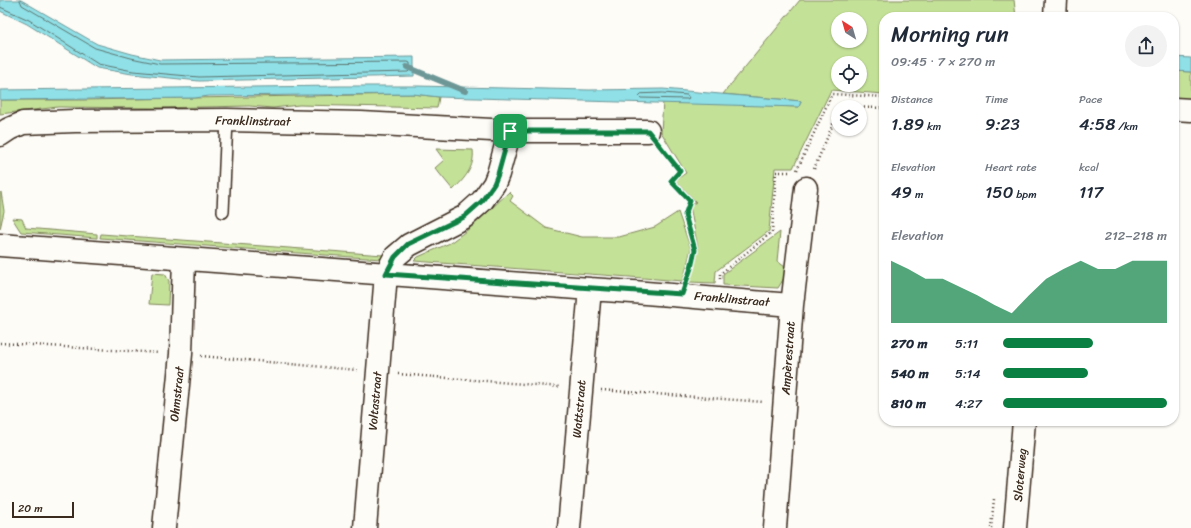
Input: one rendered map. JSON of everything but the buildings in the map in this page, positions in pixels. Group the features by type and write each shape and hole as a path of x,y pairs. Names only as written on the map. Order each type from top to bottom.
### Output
{"street":[{"path":"1055,12 1056,0"},
{"path":"1179,109 1191,110"},
{"name":"Franklinstraat","path":"0,135 9,128 23,123 227,120 361,123 510,131 648,131"},
{"path":"386,274 395,257 408,244 464,217 482,201 496,179 510,131"},
{"name":"Ampèrestraat","path":"775,528 792,304 806,188"},
{"name":"Franklinstraat","path":"0,245 590,289 682,294 718,299 792,304"},
{"name":"Ohmstraat","path":"164,528 181,354 184,259"},
{"name":"Voltastraat","path":"365,528 386,274"},
{"name":"Wattstraat","path":"569,528 590,289"},
{"name":"Sloterweg","path":"1015,528 1024,426"}],"lane":[{"path":"223,212 227,120"}],"path":[{"path":"867,108 879,108"},
{"path":"806,188 831,129"},
{"path":"648,131 680,171 671,181 690,201 685,215 695,250 691,268 682,294"}],"green space":[{"path":"800,0 1014,0 1015,12 879,12 879,94 858,92 867,92 867,56 831,56 831,90 793,168 775,168 769,231 716,271 715,283 689,282 698,249 690,206 696,202 675,180 686,173 661,132 663,102 799,107 801,101 723,94"},
{"path":"1179,71 1191,72 1191,100 1179,99"},
{"path":"413,94 439,97 437,108 299,105 273,108 249,106 155,108 58,107 0,114 0,100"},
{"path":"436,149 473,150 471,167 465,177 453,190 435,168 444,160"},
{"path":"1,192 4,211 0,229 0,193"},
{"path":"509,192 513,196 510,201 546,228 582,237 619,237 655,227 678,212 691,249 683,281 414,261 418,257 450,243 474,225"},
{"path":"12,218 22,219 26,228 97,234 97,238 21,232"},
{"path":"780,232 777,261 789,270 778,288 723,285 723,274"},
{"path":"101,234 383,255 382,259 352,257 100,238"},
{"path":"152,273 165,274 169,281 168,305 149,304"}],"water":[{"path":"0,0 21,0 97,44 160,60 414,57 414,76 199,81 132,74 97,68 27,24 0,11"},
{"path":"1179,57 1191,58 1191,72 1179,71"},
{"path":"417,86 589,90 663,89 801,101 799,107 439,97 413,94 0,100 0,90"}],"waterway":[{"path":"407,67 465,91"}],"route":[{"path":"510,131 648,131 680,171 671,181 690,201 685,215 695,250 691,268 682,294 590,289 386,274 395,257 408,244 464,217 482,201 494,184 510,131"}]}
